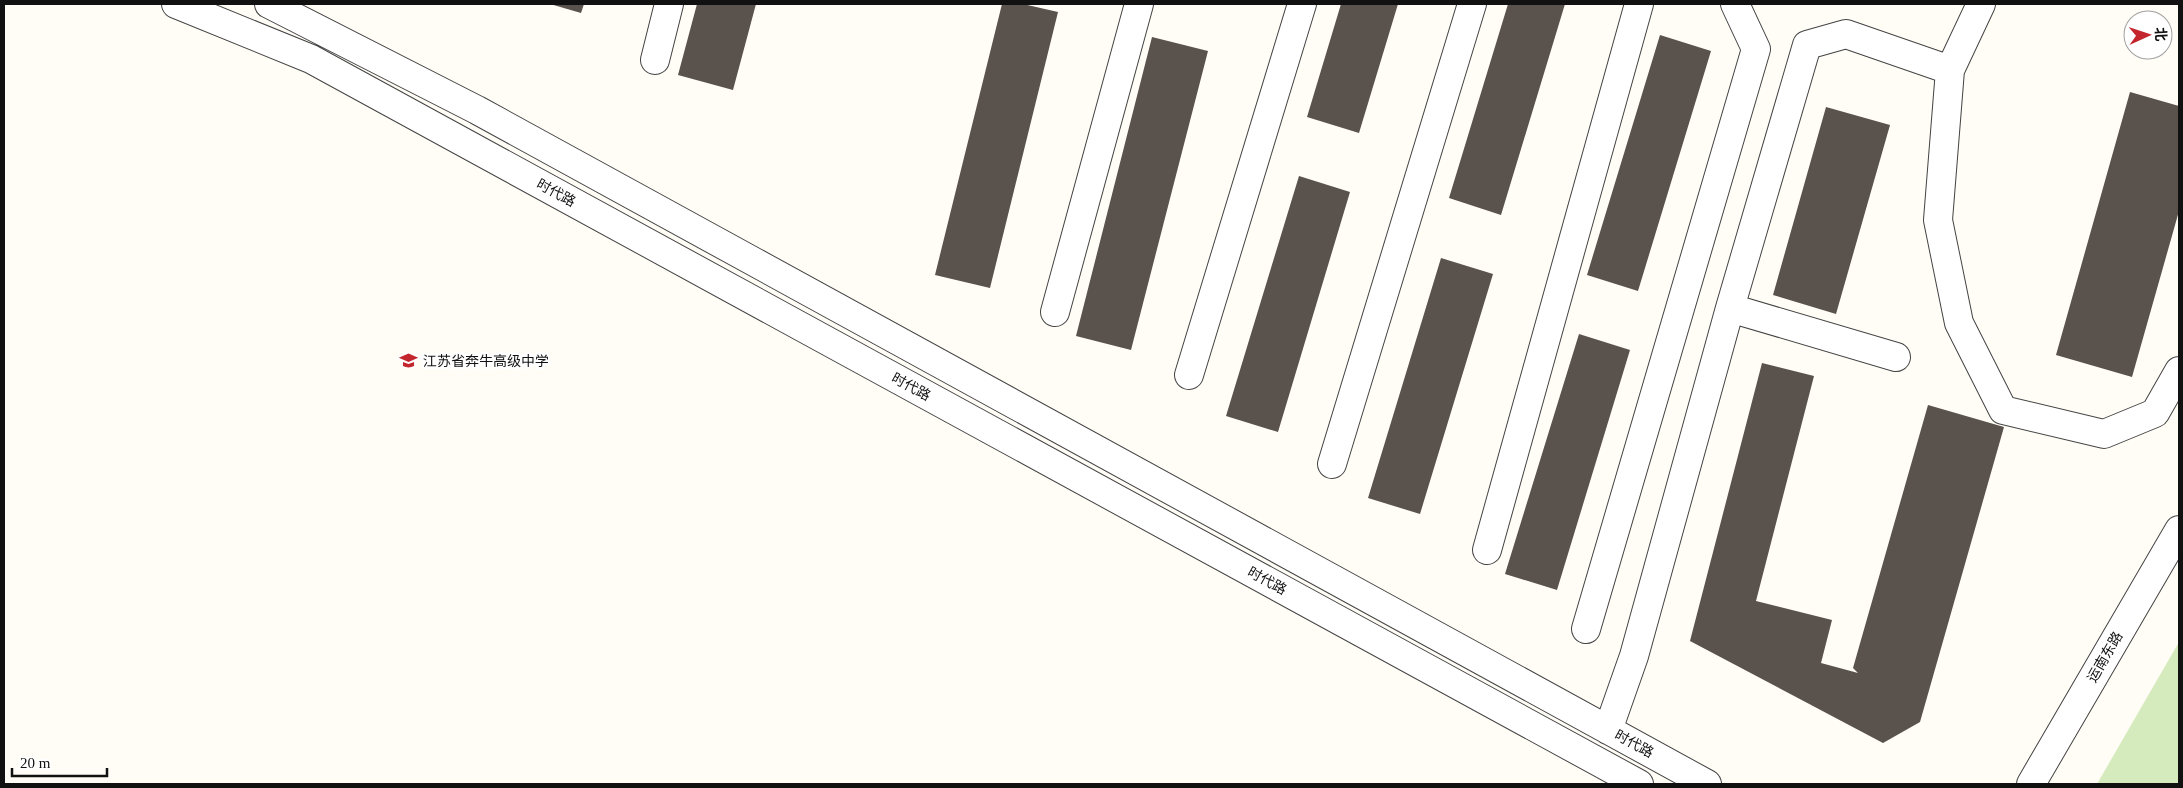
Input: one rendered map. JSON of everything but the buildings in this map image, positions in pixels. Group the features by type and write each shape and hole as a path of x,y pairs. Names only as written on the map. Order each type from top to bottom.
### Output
{"street":[{"name":"时代路","path":"176,4 311,59 1639,784"},
{"name":"时代路","path":"269,4 477,110 1707,784"},
{"path":"655,60 669,4"},
{"path":"1055,312 1139,4"},
{"path":"1189,375 1302,4"},
{"path":"1332,464 1472,4"},
{"path":"1487,550 1639,4"},
{"path":"1586,629 1756,49 1736,4"},
{"path":"1981,4 1950,70 1938,220 1959,323 2003,410 2104,434 2155,413 2179,371"},
{"path":"1608,730 1634,656 1730,308 1807,45 1846,34 1950,70"},
{"path":"1730,308 1896,357"},
{"name":"运南东路","path":"2031,784 2179,530"}],"green space":[{"path":"2179,642 2179,784 2097,784"}],"place":[{"name":"江苏省奔牛高级中学","path":"409,361"}]}
